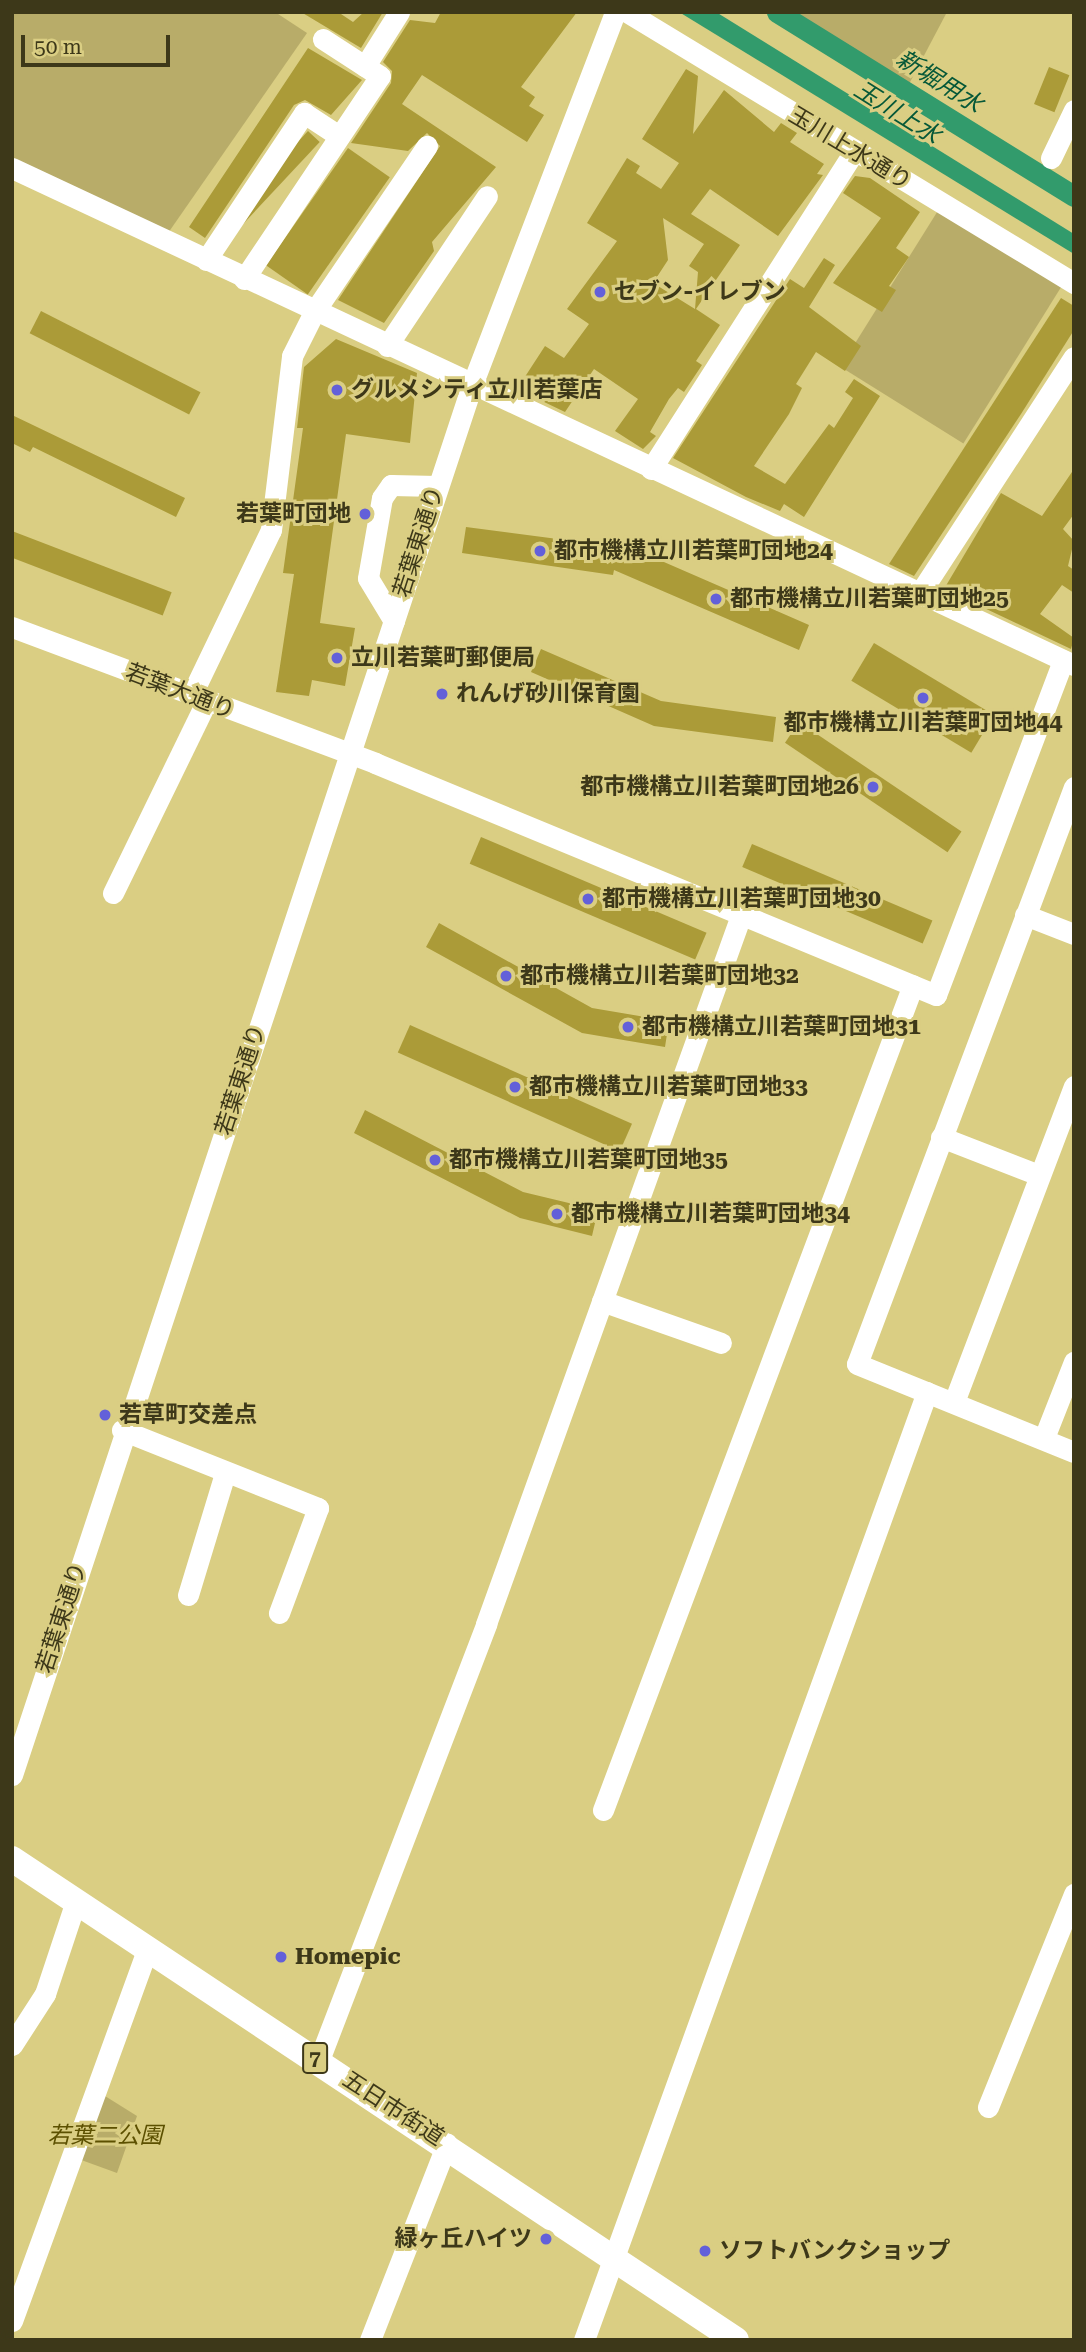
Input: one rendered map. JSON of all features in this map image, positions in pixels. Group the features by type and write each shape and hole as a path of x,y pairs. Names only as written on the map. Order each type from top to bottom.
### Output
{"main road":[{"name":"五日市街道","path":"12,1859 617,2256 736,2340"}],"street":[{"path":"365,65 399,12"},
{"name":"若葉東通り","path":"12,1775 122,1430 437,486 472,385 615,12"},
{"name":"玉川上水通り","path":"627,12 1074,283"},
{"path":"244,279 380,76 323,40"},
{"path":"1051,158 1074,110"},
{"path":"206,260 304,113 340,136"},
{"path":"113,893 271,530 292,356 314,312 427,146"},
{"path":"651,470 854,151"},
{"path":"12,168 918,596 1068,663"},
{"path":"387,346 487,196"},
{"path":"918,596 1074,357"},
{"path":"394,621 369,578 382,498 391,485 437,486"},
{"name":"若葉大通り","path":"12,627 349,756 740,918 936,995 1068,663"},
{"path":"1074,788 857,1364 1074,1452"},
{"path":"1025,915 1074,934"},
{"path":"319,2060 603,1301 740,918"},
{"path":"603,1810 913,985"},
{"path":"954,1402 1074,1086"},
{"path":"941,1137 1040,1175"},
{"path":"603,1301 720,1343"},
{"path":"1044,1438 1074,1362"},
{"path":"584,2340 617,2256 927,1392"},
{"path":"122,1430 318,1508 279,1613"},
{"path":"188,1595 225,1473"},
{"path":"988,2107 1074,1894"},
{"path":"12,2045 46,1994 76,1901"},
{"path":"12,2321 148,1947"},
{"path":"369,2340 447,2144"}],"green space":[{"path":"12,12 275,12 307,33 166,236 12,163"},
{"path":"789,12 947,12 909,84"},
{"path":"939,209 1062,286 963,444 840,367"},
{"name":"若葉二公園","path":"97,2091 137,2116 117,2173 73,2157"}],"shaded area":[{"path":"679,12 716,12 1074,234 1074,254"}],"building":[{"path":"301,12 338,12 353,22 364,12 383,12 361,48"},
{"path":"441,12 577,12 521,87 535,97 529,106 544,115 527,142 422,75 402,104 496,167 432,242 434,251 384,323 338,300 440,146 427,133 408,151 351,143 391,83 392,71 383,62 410,20 435,23"},
{"path":"308,48 362,80 331,115 305,100 294,105 205,238 189,227"},
{"path":"1049,67 1069,75 1054,112 1034,104"},
{"path":"686,69 698,76 693,134 724,90 774,132 781,123 797,133 790,142 824,164 817,174 823,175 778,236 710,189 691,214 740,245 696,309 720,325 696,361 702,365 684,392 678,388 669,399 650,432 656,436 643,449 615,431 638,399 594,369 565,412 517,389 545,346 564,358 589,324 567,309 617,241 587,223 627,158 640,166 636,173 661,189 679,163 642,139","holes":["663,218 704,244 689,266 698,272 695,309 653,283 668,260"]},
{"path":"308,131 320,142 226,243 214,232"},
{"path":"348,148 390,177 308,294 266,265"},
{"path":"855,176 870,178 920,212 896,248 909,257 889,286 896,290 882,312 833,283 881,218 843,193"},
{"path":"824,258 835,265 809,307 861,346 845,371 816,352 796,384 802,388 789,414 754,466 785,484 829,424 834,428 853,398 845,392 854,379 880,396 804,517 784,504 780,511 746,497 673,458 790,279 804,288"},
{"path":"1061,298 1074,306 1074,330 1021,414 914,576 889,564"},
{"path":"41,311 200,392 189,415 30,333"},
{"path":"336,339 417,373 410,443 346,434 320,623 355,628 345,686 312,680 309,696 276,692 294,574 283,573 303,428 297,428 304,367"},
{"path":"12,415 185,498 176,517 33,447 30,452 12,443"},
{"path":"1074,469 1074,514 1063,529 1074,541 1068,566 1074,570 1074,593 1062,585 1040,614 1074,638 1071,649 944,589 1001,493 1042,516"},
{"path":"466,527 634,549 809,625 799,650 614,570 613,575 462,553"},
{"path":"12,531 172,592 163,616 12,558"},
{"name":"都市機構立川若葉町団地44","path":"874,643 994,715 971,753 851,681"},
{"path":"541,649 661,701 776,717 773,742 654,726 531,672"},
{"name":"都市機構立川若葉町団地26","path":"799,722 961,832 948,852 785,743"},
{"name":"都市機構立川若葉町団地30","path":"481,837 707,933 695,959 470,864"},
{"path":"752,844 932,921 923,944 742,867"},
{"name":"都市機構立川若葉町団地32","path":"439,923 592,1008 669,1021 665,1047 582,1033 426,947"},
{"name":"都市機構立川若葉町団地33","path":"410,1025 632,1124 620,1151 398,1052"},
{"name":"都市機構立川若葉町団地35","path":"365,1110 523,1192 598,1210 592,1236 520,1218 354,1133"}],"waterway":[{"name":"新堀用水","path":"777,12 1074,196"}],"place":[{"name":"セブン-イレブン","path":"600,292"},
{"name":"グルメシティ立川若葉店","path":"337,390"},
{"name":"若葉町団地","path":"365,514"},
{"name":"都市機構立川若葉町団地24","path":"540,551"},
{"name":"都市機構立川若葉町団地25","path":"716,599"},
{"name":"立川若葉町郵便局","path":"337,658"},
{"name":"れんげ砂川保育園","path":"442,694"},
{"name":"都市機構立川若葉町団地44","path":"923,698"},
{"name":"都市機構立川若葉町団地26","path":"873,787"},
{"name":"都市機構立川若葉町団地30","path":"588,899"},
{"name":"都市機構立川若葉町団地32","path":"506,976"},
{"name":"都市機構立川若葉町団地31","path":"628,1027"},
{"name":"都市機構立川若葉町団地33","path":"515,1087"},
{"name":"都市機構立川若葉町団地35","path":"435,1160"},
{"name":"都市機構立川若葉町団地34","path":"557,1214"},
{"name":"若草町交差点","path":"105,1415"},
{"name":"Homepic","path":"281,1957"},
{"name":"緑ヶ丘ハイツ","path":"546,2239"},
{"name":"ソフトバンクショップ","path":"705,2251"}],"water label":[{"name":"玉川上水","path":"897,113"}]}
